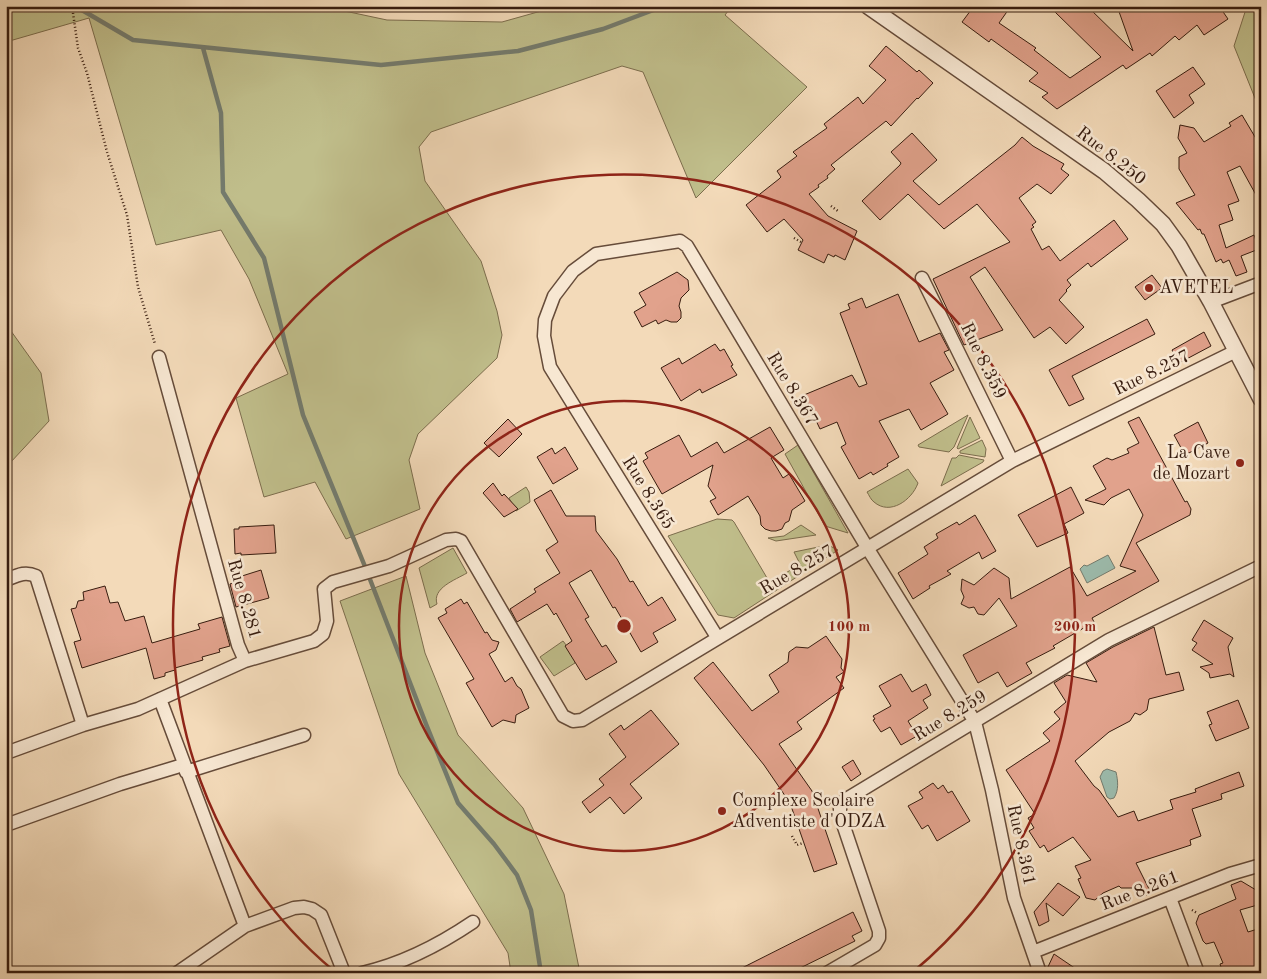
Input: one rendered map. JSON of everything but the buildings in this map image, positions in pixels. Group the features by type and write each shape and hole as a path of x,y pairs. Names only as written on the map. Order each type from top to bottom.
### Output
{"street":[{"name":"Rue 8.250","path":"868,6 1104,171 1163,224 1211,302 1261,399"},
{"name":"Rue 8.365","path":"687,246 680,241 596,254 573,271 554,296 545,320 544,336 550,367 717,637"},
{"name":"Rue 8.367","path":"687,246 868,549 975,722"},
{"name":"Rue 8.359","path":"922,278 1012,461"},
{"path":"1211,302 1261,283"},
{"name":"Rue 8.257","path":"245,662 314,641 323,634 327,621 324,589 333,582 389,566 446,540 456,539 461,541 563,716 573,721 582,720 1012,461 1236,351"},
{"name":"Rue 8.281","path":"6,754 83,725 138,709 245,662 238,645 158,357"},
{"name":"Rue 8.259","path":"827,973 875,945 879,938 879,931 840,815 840,806 845,800 1109,640 1261,566"},
{"path":"6,580 29,572 36,576 83,725"},
{"path":"160,699 245,926"},
{"name":"Rue 8.361","path":"975,722 992,790 1014,898 1040,973"},
{"path":"6,825 120,784 304,735"},
{"name":"Rue 8.261","path":"1033,952 1230,874 1261,864"},
{"path":"1170,898 1198,973"},
{"path":"177,973 245,926 294,908 304,907 312,909 321,916 344,973"},
{"path":"362,973 429,949 472,922"}],"path":[{"path":"72,6 78,48 87,73 107,152 127,215 138,287 158,357"},
{"path":"831,206 838,211"},
{"path":"794,238 802,242"},
{"path":"792,836 797,845 804,843"},
{"path":"1192,910 1197,913"},
{"path":"737,973 741,970"}],"shaded area":[{"path":"6,6 321,6 387,20 502,22 559,6 732,6 725,15 807,87 696,198 643,72 622,66 431,132 419,147 425,181 481,261 497,311 502,335 497,358 418,434 409,460 420,509 346,539 315,482 264,497 236,398 288,374 249,279 221,230 156,245 89,18 6,42"},
{"path":"1247,6 1261,6 1261,113 1234,46"},
{"path":"6,324 41,373 49,421 6,465"},
{"path":"968,415 954,447 949,452 919,447 918,445"},
{"path":"970,417 980,438 958,449 957,448"},
{"path":"982,440 986,449 985,457 960,453 960,451"},
{"path":"798,445 848,533 825,526 785,454"},
{"path":"959,455 984,460 941,486 952,458 956,458"},
{"path":"908,469 918,483 906,500 893,507 887,507 880,506 872,500 867,492"},
{"path":"526,487 529,492 530,502 516,511 509,498"},
{"path":"717,519 732,520 734,522 770,583 800,564 794,552 828,545 838,550 734,618 718,615 668,536"},
{"path":"801,525 816,535 776,541 768,538 784,536"},
{"path":"453,548 467,573 441,589 436,598 437,604 430,608 419,568"},
{"path":"1108,555 1115,568 1087,583 1080,569 1084,565 1087,566"},
{"path":"406,576 425,653 458,735 523,808 564,894 580,973 511,973 508,953 399,774 340,601"},
{"path":"563,641 573,654 575,663 554,676 540,657"},
{"path":"1107,769 1116,772 1117,779 1116,795 1110,799 1107,797 1100,777 1103,771"}],"waterway":[{"path":"75,6 133,40 381,65 518,51 603,29 664,6"},
{"path":"203,48 221,113 223,192 264,258 303,415 458,803 494,844 517,875 531,910 541,973"}],"place":[{"name":"AVETEL","path":"1149,288"},
{"name":"La Cave de Mozart","path":"1240,463"},
{"name":"Complexe Scolaire Adventiste d'ODZA","path":"722,811"}]}
